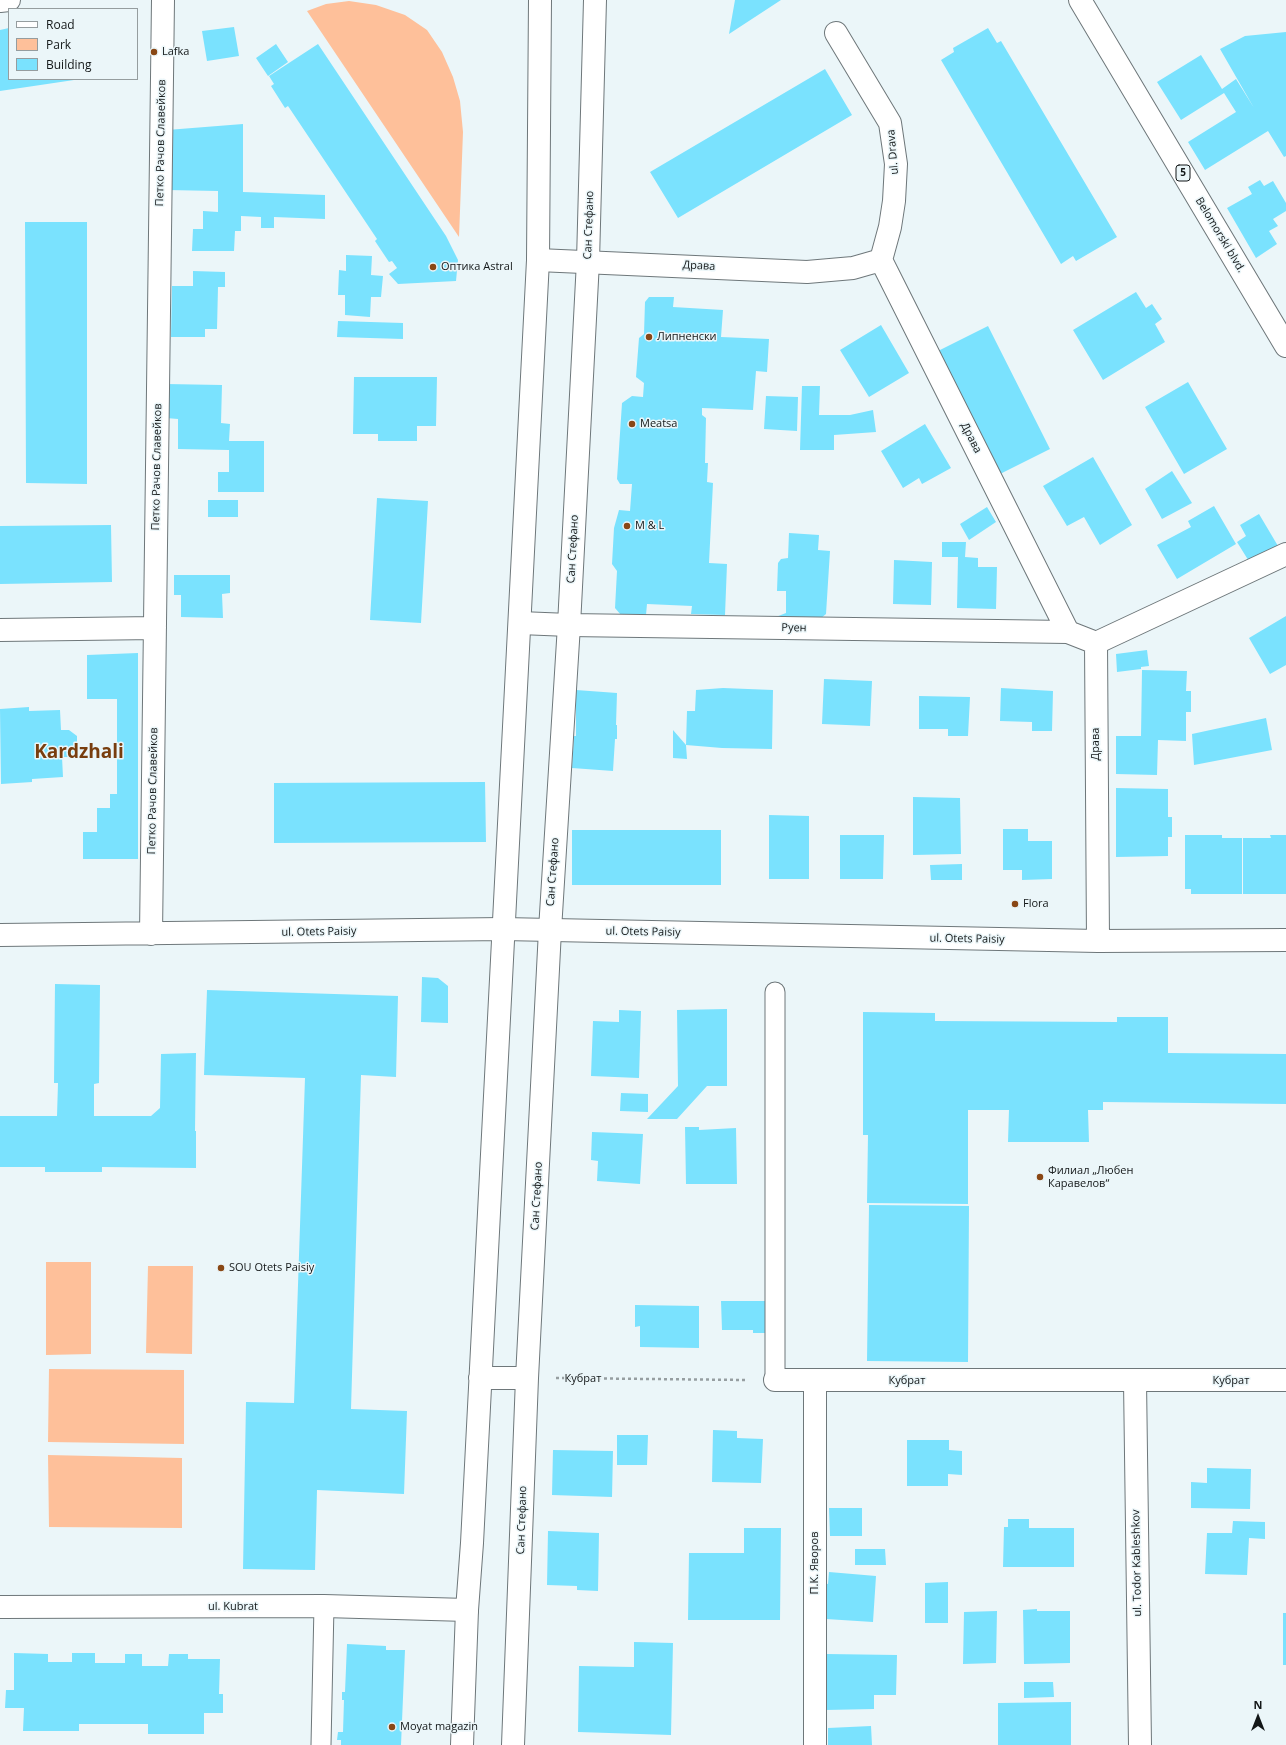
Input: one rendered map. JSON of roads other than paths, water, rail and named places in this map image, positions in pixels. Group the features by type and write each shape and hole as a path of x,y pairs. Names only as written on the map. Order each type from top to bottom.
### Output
{"street":[{"path":"0,1 9,0"},
{"name":"Петко Рачов Славейков","path":"151,934 163,0"},
{"path":"462,1745 467,1610 472,1543 538,260 540,0"},
{"name":"Сан Стефано","path":"513,1745 528,1378 550,930 569,625 588,261 595,0"},
{"name":"Belomorski blvd.","path":"1080,0 1286,346"},
{"name":"ul. Drava","path":"836,33 890,123 896,164 894,201 890,227 881,260"},
{"name":"Драва","path":"538,260 588,261 807,272 853,268 881,260 1068,632"},
{"path":"1068,632 1096,643 1286,554"},
{"name":"Руен","path":"520,623 1068,632"},
{"path":"0,630 155,628"},
{"name":"Драва","path":"1096,643 1098,941"},
{"name":"ul. Otets Paisiy","path":"0,935 503,929 1098,941 1286,940"},
{"path":"480,1378 528,1378"},
{"name":"Кубрат","path":"775,1380 1286,1380"},
{"name":"П.К. Яворов","path":"815,1380 815,1745"},
{"name":"ul. Todor Kableshkov","path":"1135,1381 1140,1745"},
{"name":"ul. Kubrat","path":"0,1607 324,1606 467,1610"}],"lane":[{"path":"775,992 775,1380"},
{"path":"321,1745 324,1606"}],"place":[{"name":"Lafka","path":"154,52"},
{"name":"Оптика Astral","path":"433,267"},
{"name":"Липненски","path":"649,337"},
{"name":"Meatsa","path":"632,424"},
{"name":"M & L","path":"627,526"},
{"name":"Flora","path":"1015,904"},
{"name":"Филиал „Любен Каравелов“","path":"1040,1177"},
{"name":"SOU Otets Paisiy","path":"221,1268"},
{"name":"Moyat magazin","path":"392,1727"}],"district":[{"name":"Kardzhali","path":"79,753"}]}
